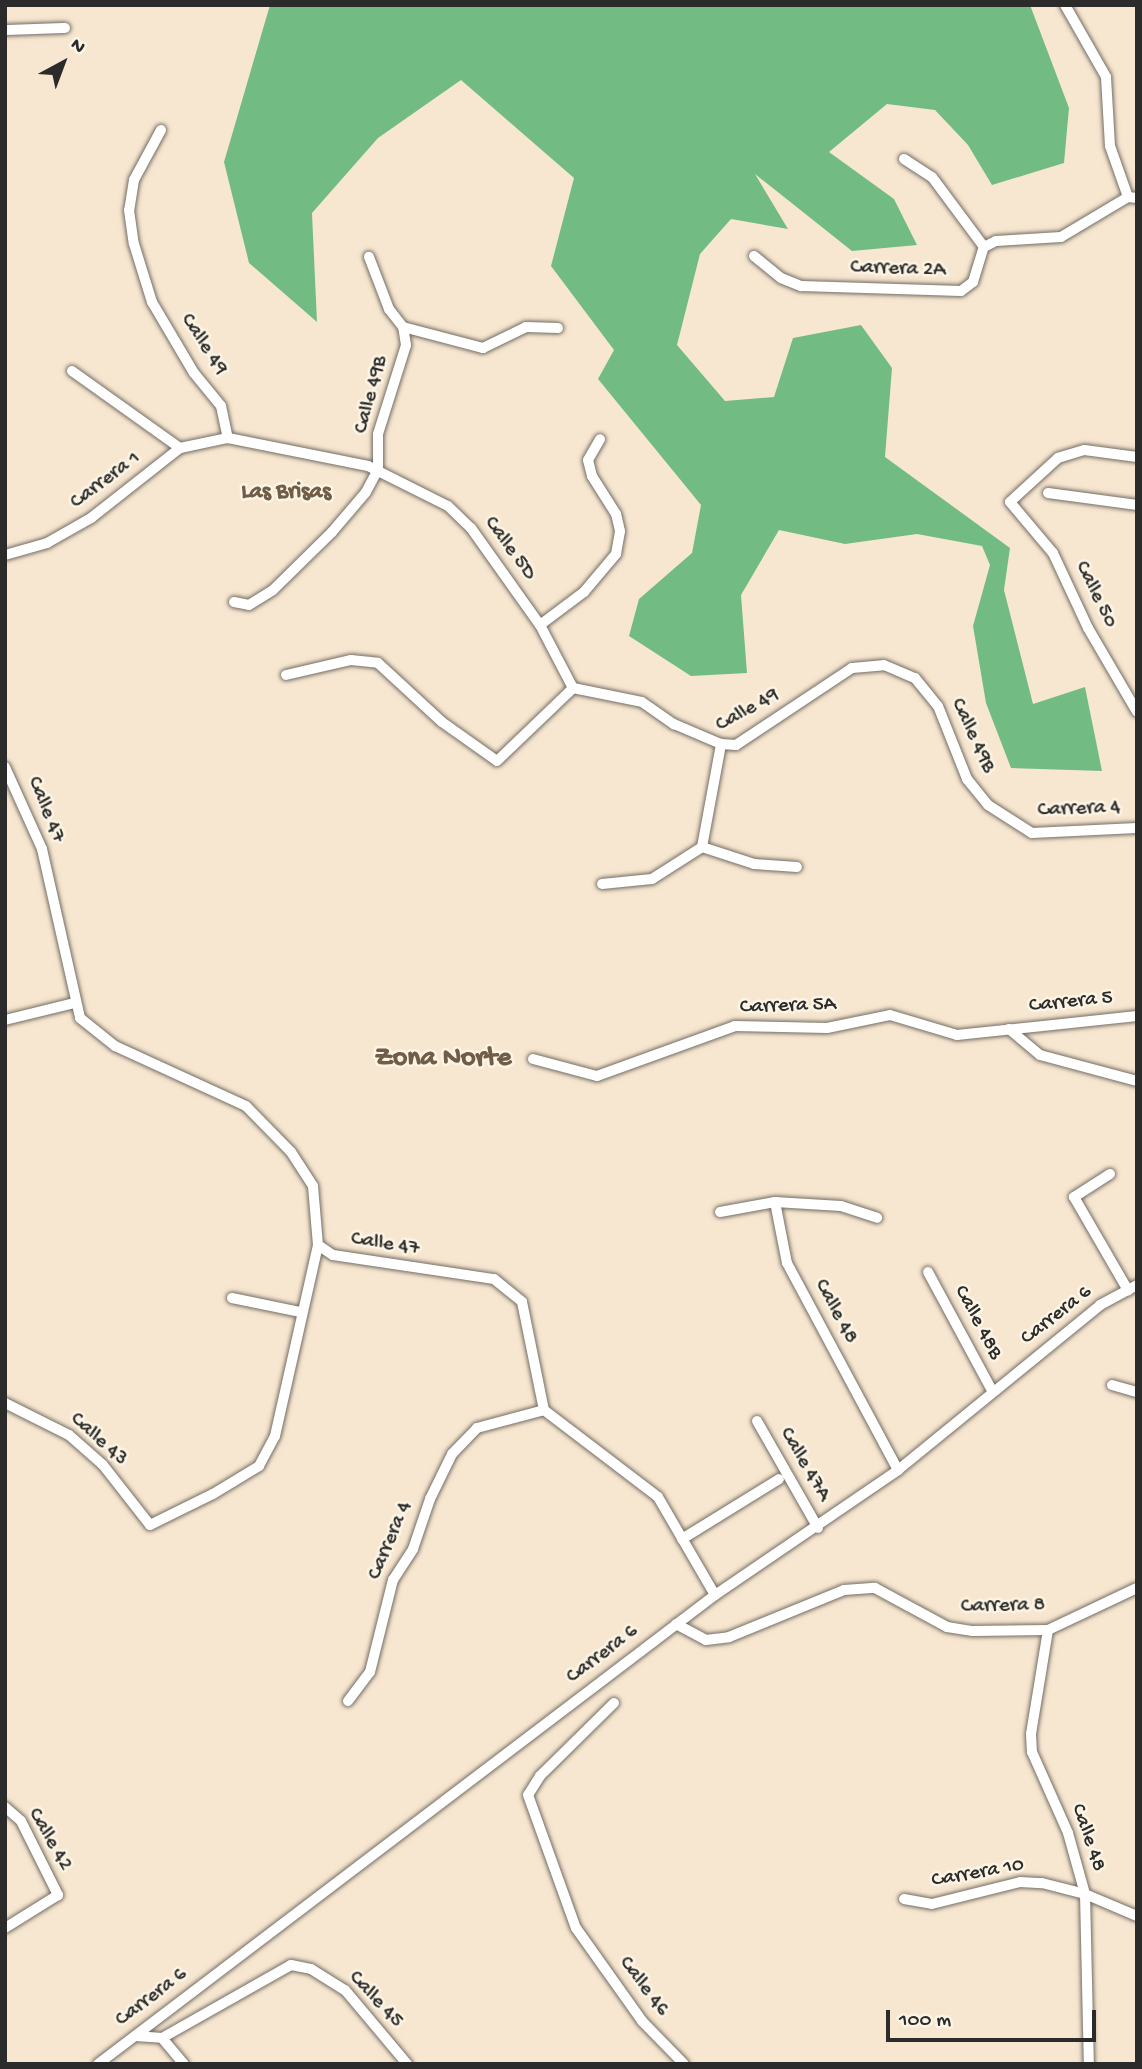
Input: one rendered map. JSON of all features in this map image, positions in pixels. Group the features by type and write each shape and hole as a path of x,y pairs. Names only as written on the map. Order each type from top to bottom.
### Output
{"street":[{"path":"904,159 938,184 984,247 996,240 1061,237 1132,197 1110,146 1105,77 1065,5"},
{"path":"5,30 65,28"},
{"name":"Calle 49","path":"161,130 134,180 128,211 134,244 152,302 194,373 221,406 228,438"},
{"name":"Carrera 2A","path":"754,256 781,278 801,286 961,291 973,282 984,247"},
{"path":"369,257 389,309 403,327 483,348 526,327 558,328"},
{"name":"Calle 49B","path":"377,469 378,434 406,345 403,327"},
{"path":"72,371 180,448"},
{"path":"228,438 377,469 366,492 332,532 273,590 249,605 234,603"},
{"name":"Carrera 1","path":"5,555 47,543 91,518 180,448 228,438"},
{"path":"540,625 584,592 616,554 620,531 616,514 592,475 589,460 600,439"},
{"name":"Calle 50","path":"1137,457 1084,450 1058,458 1010,502 1053,553 1088,628 1137,712"},
{"name":"Calle 5D","path":"377,469 448,506 471,528 540,625 573,688"},
{"path":"1048,493 1137,505"},
{"path":"286,675 351,660 378,663 442,722 497,761 573,688 642,702 674,724 721,744"},
{"name":"Calle 49","path":"702,847 721,744 736,745 852,668 884,666"},
{"name":"Calle 49B","path":"884,666 915,678 938,706 967,779 988,804"},
{"name":"Calle 47","path":"5,767 42,849 80,1018 115,1046 246,1106 291,1152 313,1185 318,1245 345,1261 494,1279 522,1302 544,1410"},
{"name":"Carrera 4","path":"988,804 1032,834 1137,828"},
{"path":"602,884 652,879 702,847 754,863 797,867"},
{"path":"5,1020 75,1003"},
{"name":"Carrera 5A","path":"533,1059 597,1076 735,1026 827,1028 890,1015 957,1035 1009,1029"},
{"name":"Carrera 5","path":"1009,1029 1137,1016"},
{"path":"1009,1029 1040,1055 1137,1081"},
{"path":"1110,1174 1074,1197 1132,1288"},
{"path":"720,1212 775,1202 841,1206 877,1218"},
{"name":"Calle 48","path":"775,1202 788,1263 898,1470"},
{"path":"232,1298 300,1312 318,1245"},
{"name":"Calle 48B","path":"928,1272 993,1392"},
{"name":"Carrera 6","path":"98,2064 715,1595 818,1528 898,1470 1100,1305 1132,1288"},
{"name":"Calle 43","path":"5,1403 69,1435 103,1465 150,1525 259,1466 275,1436 300,1312"},
{"path":"1112,1385 1137,1392"},
{"path":"544,1410 645,1484 715,1595"},
{"name":"Carrera 4","path":"348,1701 370,1672 393,1580 413,1549 430,1499 453,1454 477,1429 544,1410"},
{"name":"Calle 47A","path":"757,1421 818,1528"},
{"path":"682,1539 779,1479"},
{"name":"Carrera 8","path":"676,1624 706,1640 729,1637 844,1590 875,1588 947,1627 973,1631 1048,1630 1135,1593"},
{"name":"Calle 48","path":"1048,1630 1031,1734 1032,1752 1068,1833 1085,1894 1089,2064"},
{"name":"Calle 46","path":"614,1703 540,1776 528,1795 558,1868 576,1928 642,2021 684,2064"},
{"name":"Calle 42","path":"5,1807 21,1821 58,1895 5,1928"},
{"name":"Carrera 10","path":"904,1899 932,1904 1020,1882 1085,1894 1137,1916"},
{"name":"Calle 45","path":"162,2038 291,1965 311,1969 345,1990 407,2064"},
{"path":"135,2036 162,2038 184,2064"}],"green space":[{"path":"270,5 1030,5 1069,108 1064,163 992,185 968,145 935,110 887,104 829,152 894,199 917,245 852,251 755,174 788,229 731,219 700,254 677,345 725,401 774,397 793,338 861,325 892,368 885,457 1010,548 1004,590 1033,704 1085,687 1102,771 1011,768 986,703 973,626 990,565 982,546 917,534 845,544 779,530 741,595 747,673 691,676 629,636 639,599 692,553 701,505 598,379 614,350 551,266 574,178 461,80 378,138 312,213 317,322 249,263 224,162"}],"district":[{"name":"Las Brisas","path":"286,493"},
{"name":"Zona Norte","path":"443,1059"}]}
